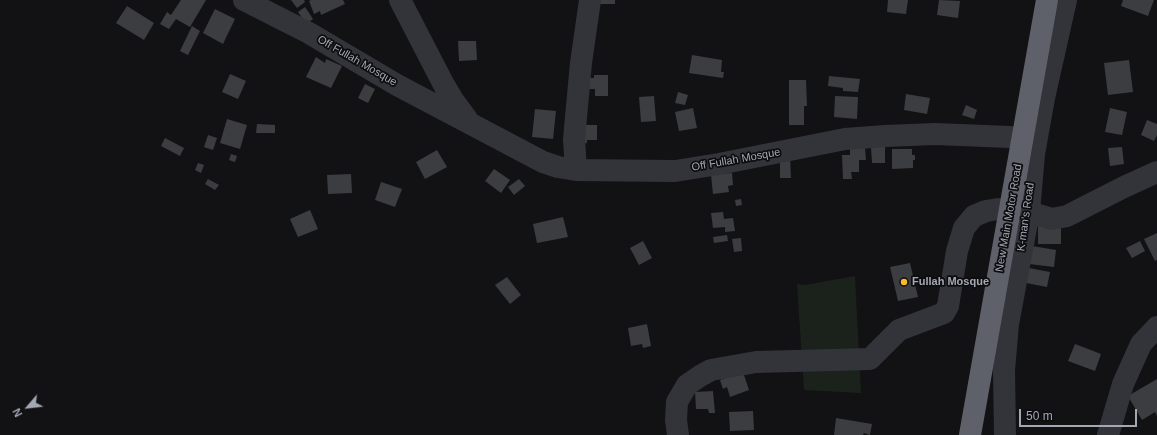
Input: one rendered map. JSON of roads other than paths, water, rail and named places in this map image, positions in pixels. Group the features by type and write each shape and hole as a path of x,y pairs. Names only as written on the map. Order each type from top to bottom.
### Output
{"highway":[{"name":"New Main Motor Road","path":"956,435 1012,211 1010,137 1032,0"},
{"name":"New Main Motor Road","path":"970,435 1012,211 1047,45 1047,0"}],"street":[{"name":"Off Fullah Mosque","path":"244,0 309,33 397,85 543,162 558,167 576,170 675,171 719,164 845,139 935,134 1010,137"},
{"name":"Off Fullah Mosque","path":"400,0 444,85 453,100 471,123"},
{"path":"576,170 575,131 581,63 590,0"},
{"path":"1047,45 1066,0"},
{"path":"678,435 676,420 677,402 687,385 711,370 756,362 870,359 899,330 944,314 948,306 957,251 964,228 974,216 986,211 1012,211 1052,219 1068,216 1124,186 1157,172"},
{"name":"K-man's Road","path":"1005,435 1004,370 1008,324 1012,211"},
{"path":"1108,435 1126,378 1141,344 1157,327"}],"place":[{"name":"Fullah Mosque","path":"904,282"}]}
